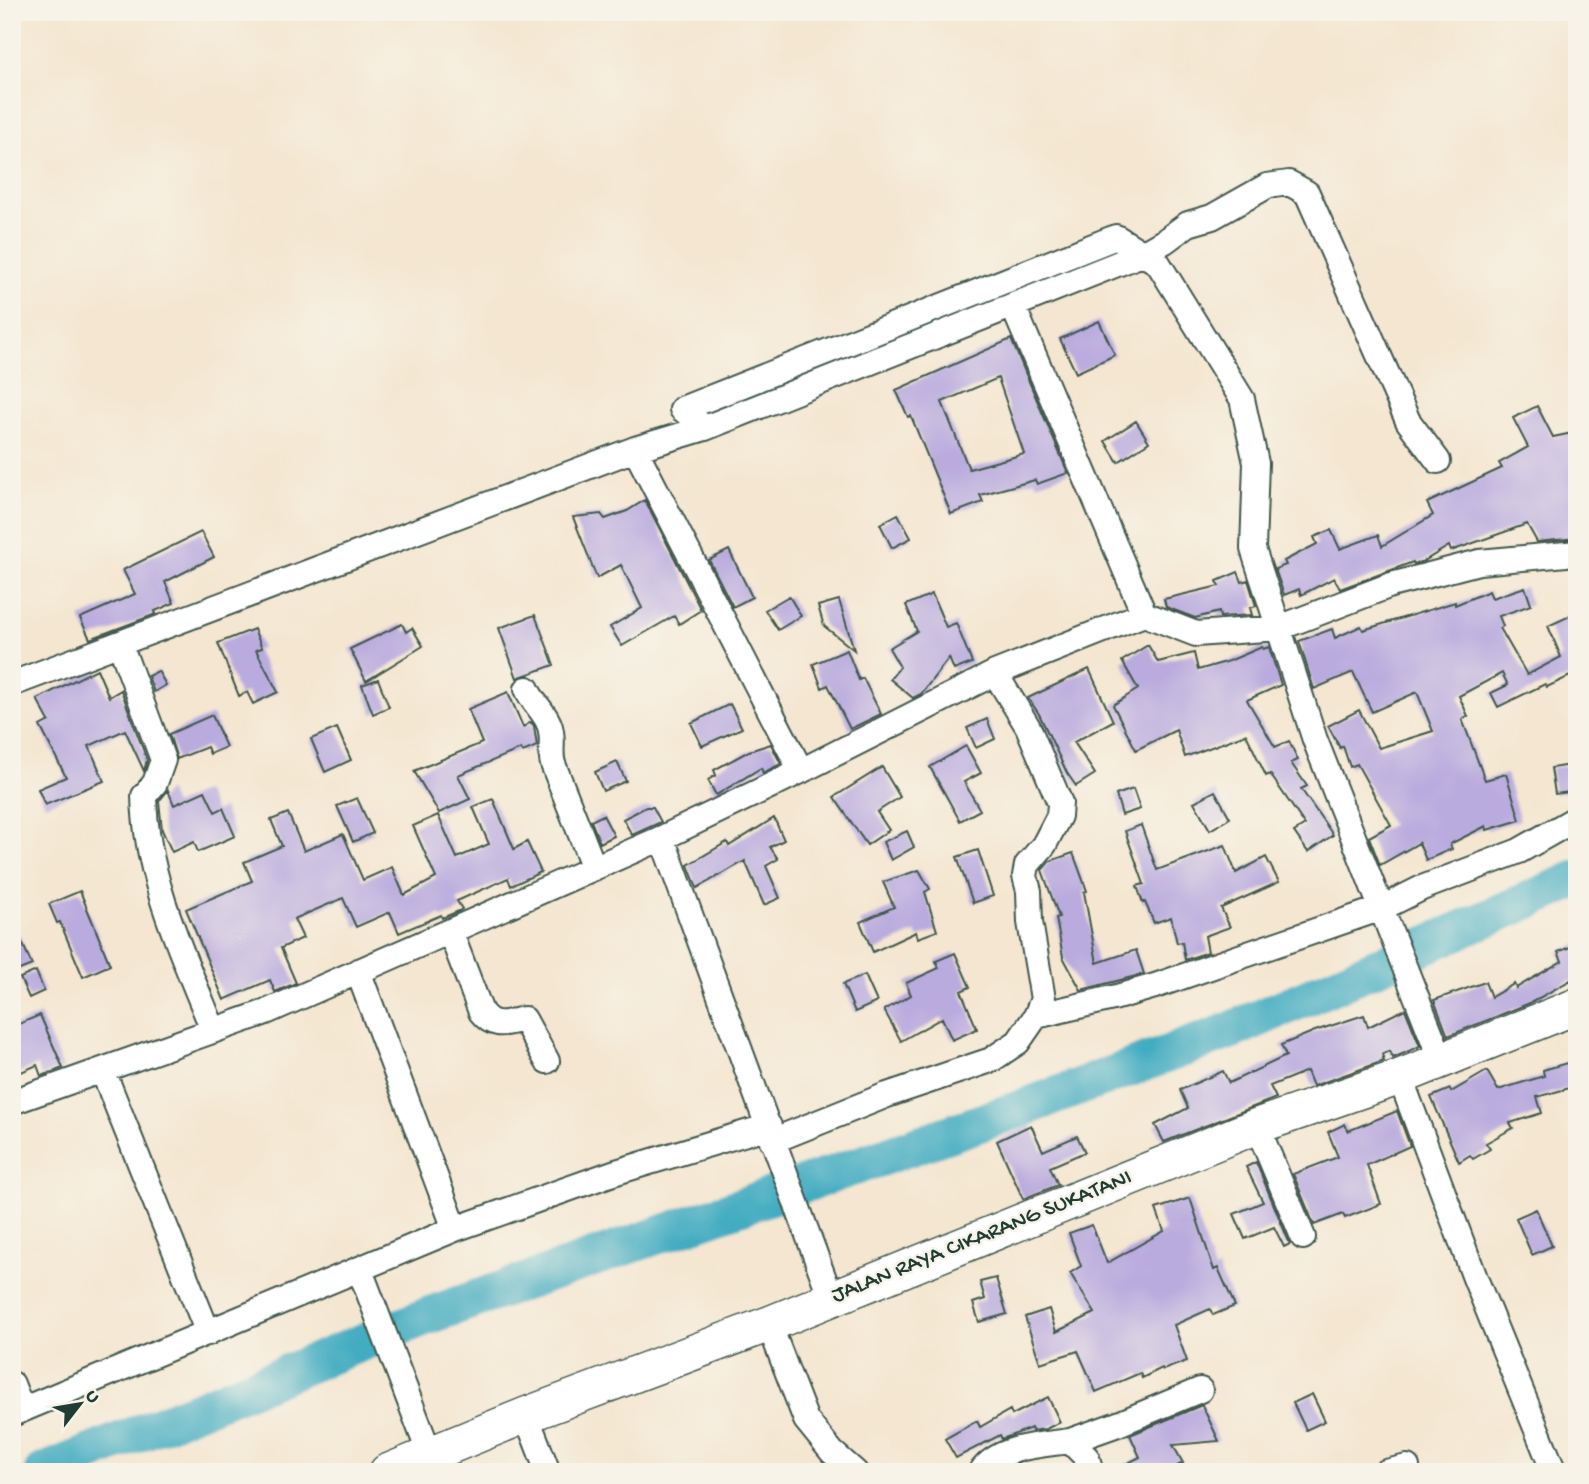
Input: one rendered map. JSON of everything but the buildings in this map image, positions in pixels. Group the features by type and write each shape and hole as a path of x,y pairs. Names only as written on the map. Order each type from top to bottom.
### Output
{"main road":[{"name":"JALAN RAYA CIKARANG SUKATANI","path":"387,1472 526,1415 769,1324 1256,1126 1442,1062 1577,1006"}],"street":[{"path":"12,684 635,449 705,428 1013,306 1142,254 1188,224 1212,217 1267,186 1289,183 1307,193 1408,421 1438,461"},
{"path":"705,428 682,409 1116,237 1158,264 1242,399 1256,463 1253,549 1315,740 1442,1062"},
{"path":"1013,306 1144,614"},
{"path":"635,449 801,771"},
{"path":"12,1102 266,1012 662,838 995,673 1144,614 1196,634 1279,628 1391,585 1479,562 1577,553"},
{"path":"120,644 163,760 156,783 144,796 146,833 156,885 214,1030"},
{"path":"12,1384 17,1412 208,1333 362,1277 455,1228 613,1173 772,1140 887,1095 991,1060 1017,1042 1036,1016 1043,999 1030,922 1027,865 1044,845 1061,811 1028,727 995,673"},
{"path":"527,689 548,722 553,736 553,764 594,868"},
{"path":"1036,1016 1155,986 1383,912 1422,888 1519,851 1577,818"},
{"path":"662,838 831,1298"},
{"path":"450,931 481,1012 487,1020 500,1025 524,1019 547,1061"},
{"path":"358,971 455,1228"},
{"path":"103,1071 208,1333"},
{"path":"1400,1077 1475,1278 1554,1472"},
{"path":"1256,1126 1303,1237"},
{"path":"362,1277 430,1455"},
{"path":"769,1324 806,1420 832,1452 855,1472"},
{"path":"981,1472 997,1457 1019,1449 1070,1441 1200,1390"},
{"path":"526,1415 548,1472"},
{"path":"1070,1441 1087,1458 1091,1472"}],"waterway":[{"path":"43,1472 430,1315 1020,1109 1232,1030 1577,879"}]}
